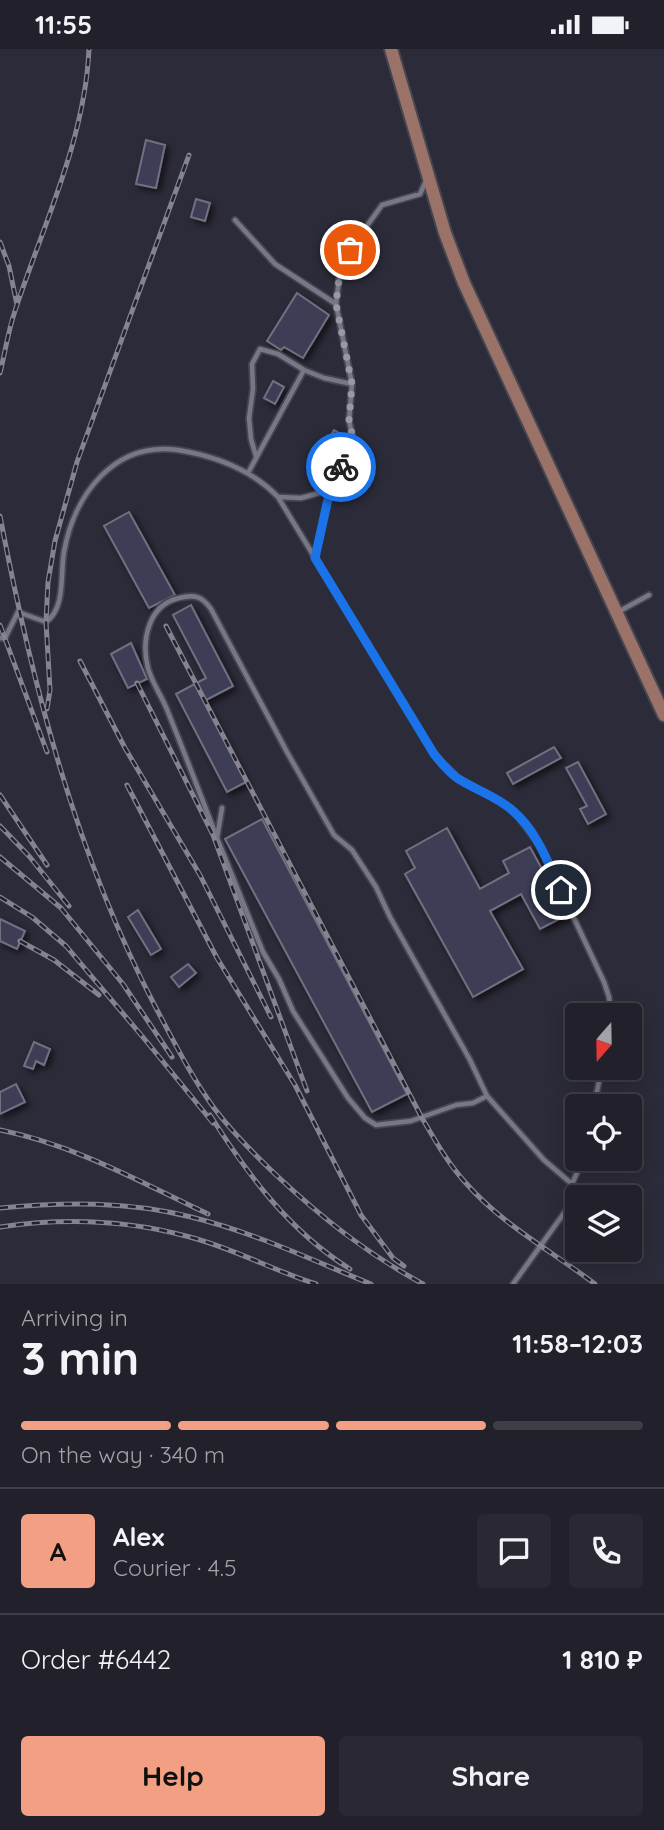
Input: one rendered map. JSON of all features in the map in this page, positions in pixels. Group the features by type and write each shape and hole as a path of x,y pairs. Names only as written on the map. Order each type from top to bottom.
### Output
{"main road":[{"path":"391,49 445,233 464,283 664,715"}],"lane":[{"path":"315,558 330,490 353,439 349,420 352,384 336,304 341,262 382,205 420,194 428,176"},
{"path":"235,220 275,264 336,304"},
{"path":"256,456 249,418 253,389 252,364 260,349 278,354 304,370 324,378 352,384"},
{"path":"248,473 304,370"},
{"path":"0,638 5,638 18,612 46,622 53,617 58,607 64,553 71,521 94,482 111,466 130,455 160,447 224,462 248,473 264,483 278,497 434,754 446,769 458,778 514,811 539,844 604,982 608,1003"},
{"path":"278,497 301,498 330,490"},
{"path":"486,1096 473,1103 456,1105 411,1121 376,1125 365,1118 348,1098 293,1011 279,979 262,953 167,708 148,669 148,626 155,612 173,599 191,595 203,598 211,609 334,835 352,850 376,887 470,1060 486,1096 544,1160 572,1184"},
{"path":"617,612 649,595"},
{"path":"217,838 222,807"},
{"path":"513,1284 567,1209 578,1171"}],"building":[{"path":"146,140 165,145 156,188 136,184"},
{"path":"196,199 210,203 205,221 191,217"},
{"path":"297,293 329,315 303,358 284,347 281,350 267,341"},
{"path":"273,381 284,387 275,404 264,398"},
{"path":"334,430 348,438 326,477 312,469"},
{"path":"129,512 175,595 149,608 104,526"},
{"path":"191,605 233,686 204,701 246,782 227,792 176,694 206,678 173,615"},
{"path":"131,643 147,679 128,688 111,654"},
{"path":"554,747 561,758 513,784 507,773"},
{"path":"578,762 606,814 588,824 580,809 587,806 566,768"},
{"path":"262,819 407,1094 372,1112 225,839"},
{"path":"447,828 480,889 509,873 503,861 530,847 567,915 540,929 521,894 490,911 523,969 473,997 405,874 415,868 406,851"},
{"path":"138,910 161,949 151,955 128,917"},
{"path":"0,919 25,931 17,949 0,941"},
{"path":"188,964 196,973 179,987 171,977"},
{"path":"34,1042 50,1049 44,1065 36,1061 33,1069 24,1066"},
{"path":"16,1084 25,1102 0,1114 0,1092"}],"railway":[{"path":"0,373 13,319 71,149 86,83 89,49"},
{"path":"47,709 50,690 46,622 48,582 55,541 77,462 189,155"},
{"path":"0,242 9,266 17,305"},
{"path":"0,516 42,705 80,829 128,950 183,1059 221,1117 275,1174 345,1234 423,1284"},
{"path":"0,625 47,752"},
{"path":"166,626 422,1118 442,1151 464,1181 494,1210 595,1284"},
{"path":"80,661 125,748 200,875 271,1017"},
{"path":"137,683 213,835 307,1091"},
{"path":"127,785 217,958 295,1085 361,1215 393,1258 404,1266"},
{"path":"0,795 47,865"},
{"path":"0,826 29,856 69,906"},
{"path":"0,857 61,908 123,984 172,1057"},
{"path":"0,897 32,917 66,946 213,1123"},
{"path":"20,941 54,960 99,995"},
{"path":"210,1115 271,1200 308,1237 350,1269"},
{"path":"0,1130 81,1155 208,1214"},
{"path":"0,1208 96,1204 167,1212 237,1230 371,1284"},
{"path":"0,1227 46,1222 93,1222 163,1231 219,1246 316,1284"}],"way so far":[{"path":"341,467 353,439 349,420 352,384 336,304 341,262 350,250"}],"route":[{"path":"341,467 330,490 315,558 434,754 446,769 458,778 514,811 539,844 561,890"}]}
